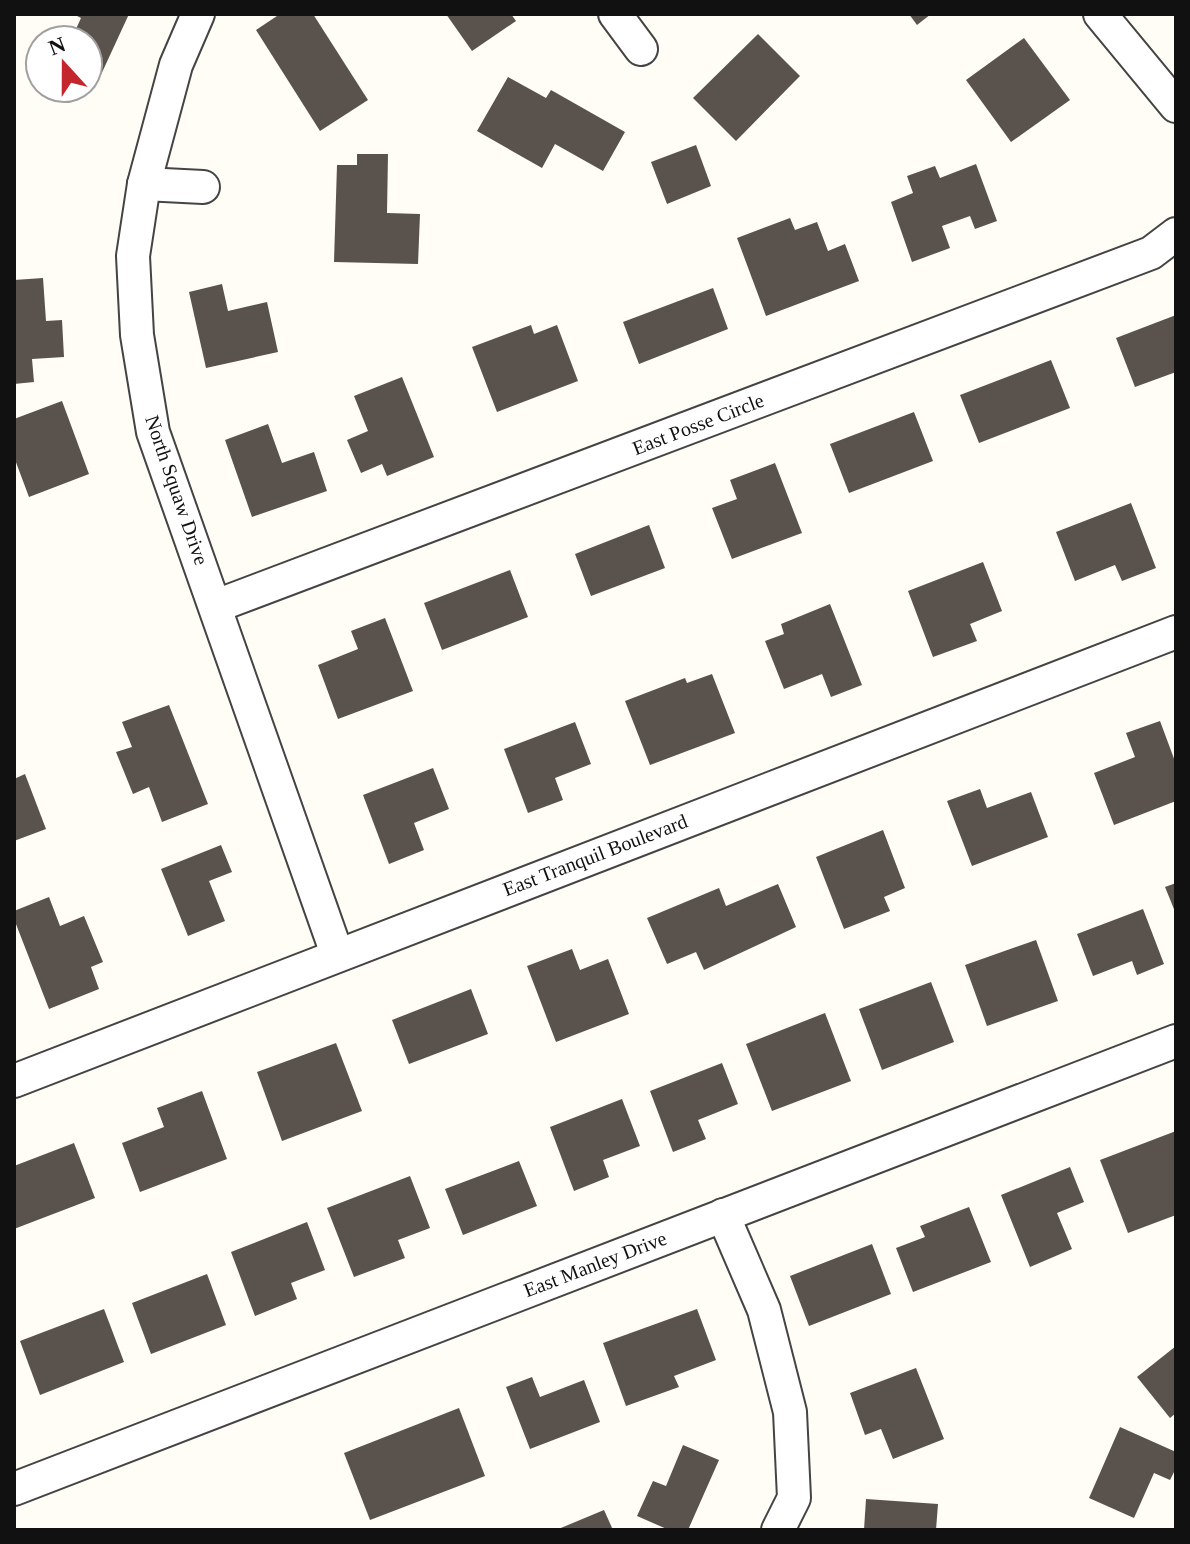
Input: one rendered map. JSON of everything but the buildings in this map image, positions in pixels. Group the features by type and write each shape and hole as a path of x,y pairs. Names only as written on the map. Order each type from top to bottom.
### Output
{"street":[{"name":"North Squaw Drive","path":"198,14 176,65 144,184 133,256 137,335 151,418 337,954"},
{"path":"615,14 641,49"},
{"path":"1100,14 1176,106"},
{"path":"144,184 203,187"},
{"name":"East Posse Circle","path":"216,606 1151,253 1176,234"},
{"name":"East Tranquil Boulevard","path":"14,1081 1176,632"},
{"name":"East Manley Drive","path":"14,1489 1176,1041"},
{"path":"723,1215 764,1310 790,1412 794,1498 778,1530"}]}
